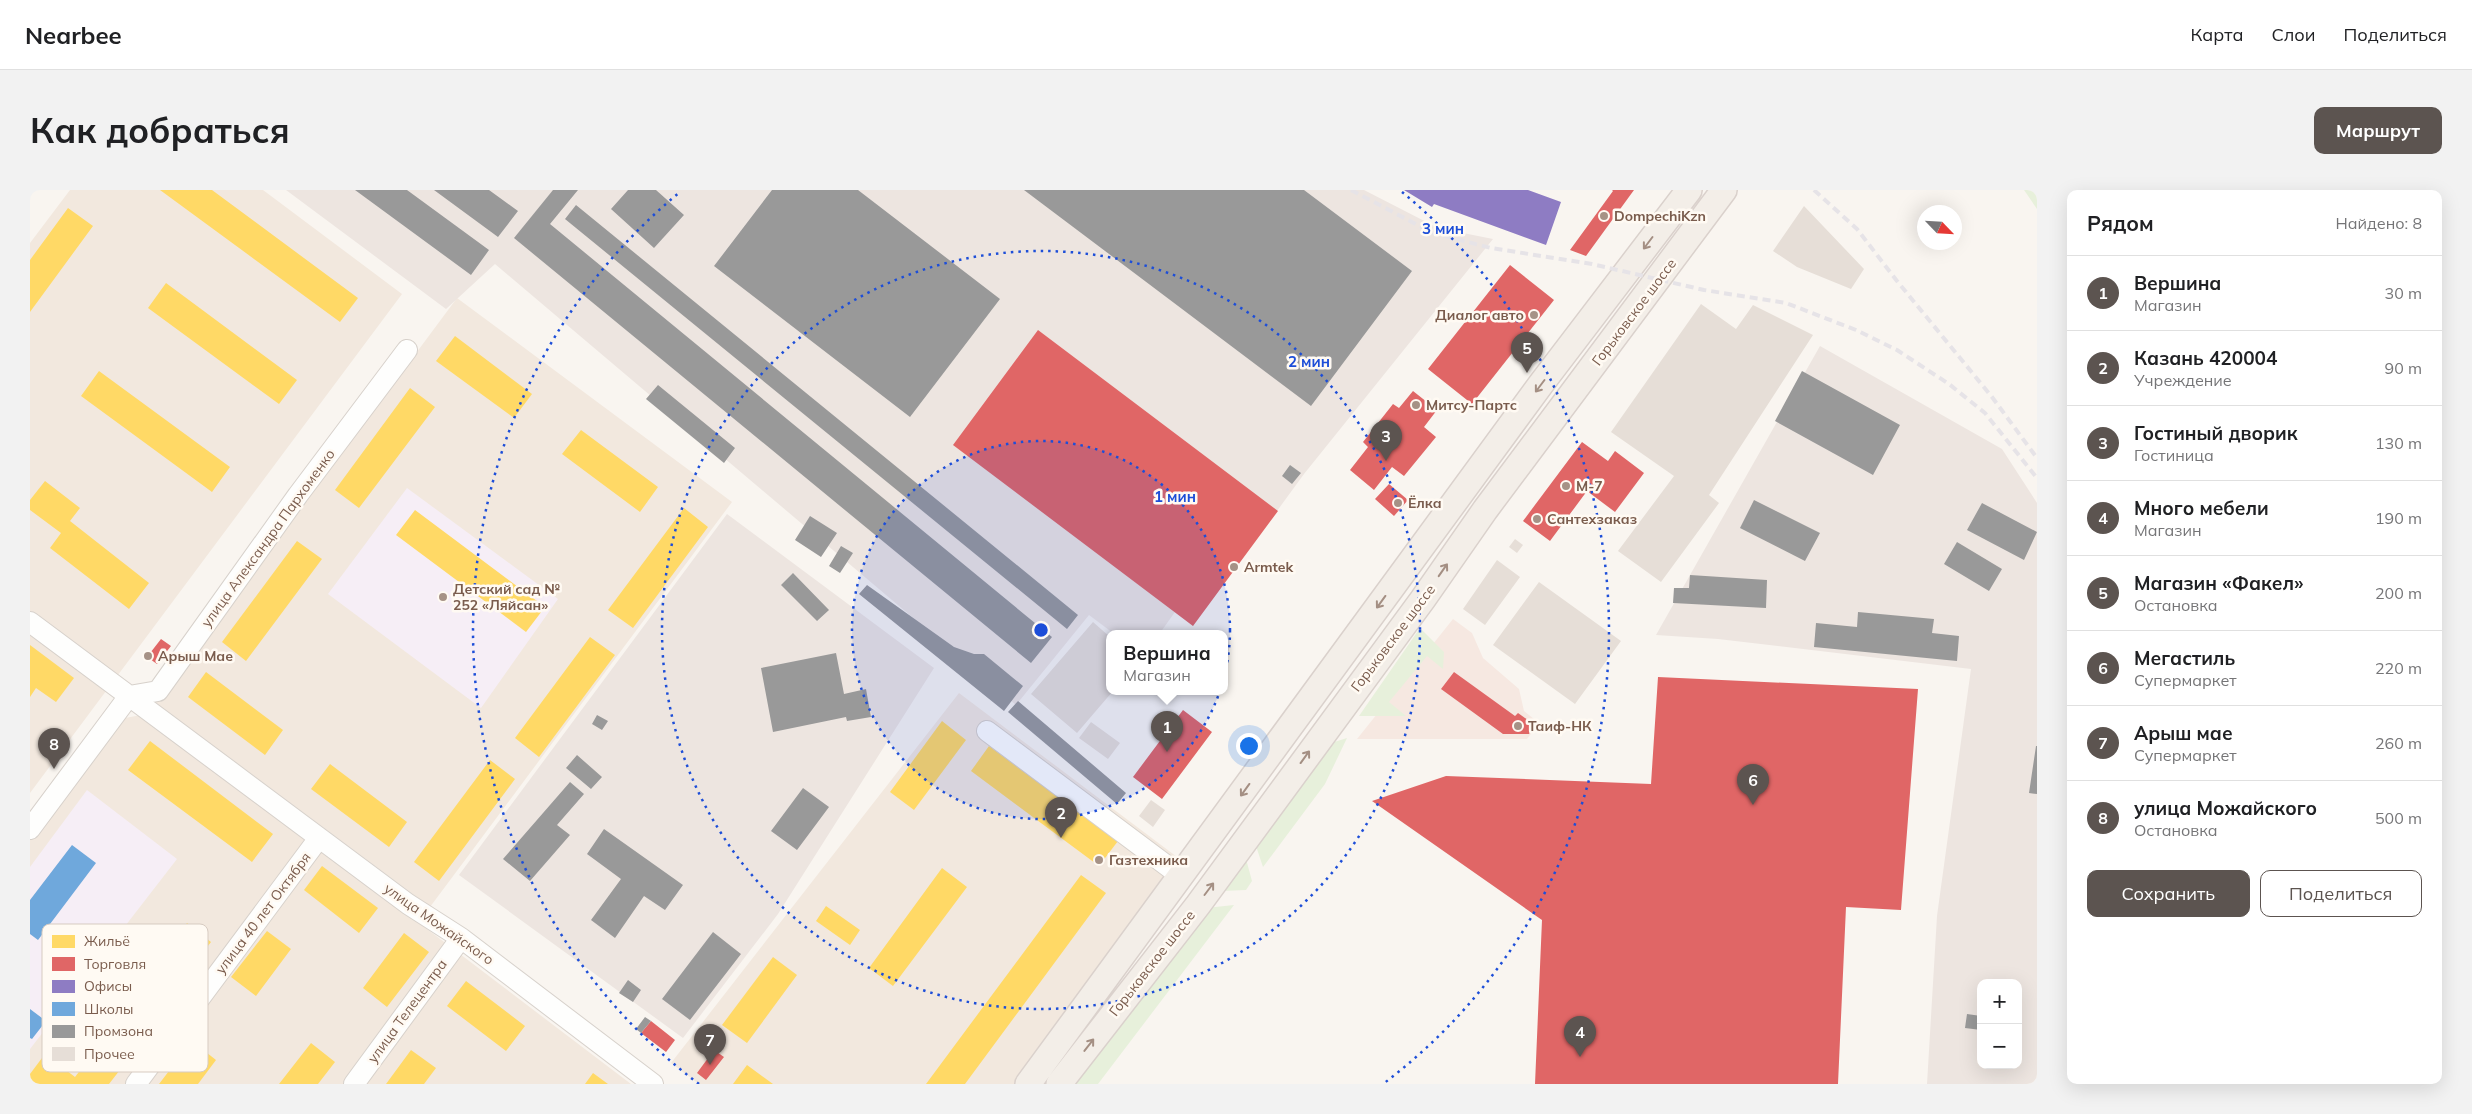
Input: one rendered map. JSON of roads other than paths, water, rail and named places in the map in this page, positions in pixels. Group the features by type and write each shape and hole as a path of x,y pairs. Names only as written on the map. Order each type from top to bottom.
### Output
{"main road":[{"name":"Горьковское шоссе","path":"1028,1084 1182,877 1489,454 1689,190"},
{"name":"Горьковское шоссе","path":"1059,1084 1203,897 1423,599 1485,510 1724,190"}],"street":[{"name":"улица Александра Пархоменко","path":"129,696 158,691 298,495 406,350"},
{"name":"улица Можайского","path":"30,622 408,904 461,938 654,1084"},
{"path":"30,829 129,696"},
{"path":"987,731 1182,877"},
{"name":"улица 40 лет Октября","path":"208,987 319,838"},
{"name":"улица Телецентра","path":"354,1084 461,938"},
{"name":"улица 40 лет Октября","path":"136,1084 145,1072"}],"railway":[{"path":"1351,190 1433,233 1491,248 1592,264 1704,290 1786,303 1856,330 1897,350 1949,384 1985,413 2037,478"},
{"path":"1814,190 1857,229 1992,397 2037,458"}],"place":[{"name":"DompechiKzn","path":"1604,216"},
{"name":"Диалог авто","path":"1534,315"},
{"name":"Магазин «Факел»","path":"1527,373"},
{"name":"Митсу-Партс","path":"1416,405"},
{"name":"Гостиный дворик","path":"1386,461"},
{"name":"М-7","path":"1566,486"},
{"name":"Ёлка","path":"1398,503"},
{"name":"Сантехзаказ","path":"1537,519"},
{"name":"Armtek","path":"1234,567"},
{"name":"Детский сад № 252 «Ляйсан»","path":"443,597"},
{"name":"Арыш Мае","path":"148,656"},
{"name":"Таиф-НК","path":"1518,726"},
{"name":"Вершина","path":"1167,752"},
{"name":"улица Можайского","path":"54,769"},
{"name":"Мегастиль","path":"1753,805"},
{"name":"Казань 420004","path":"1061,838"},
{"name":"Газтехника","path":"1099,860"},
{"name":"Много мебели","path":"1580,1057"},
{"name":"Арыш мае","path":"710,1065"}]}
